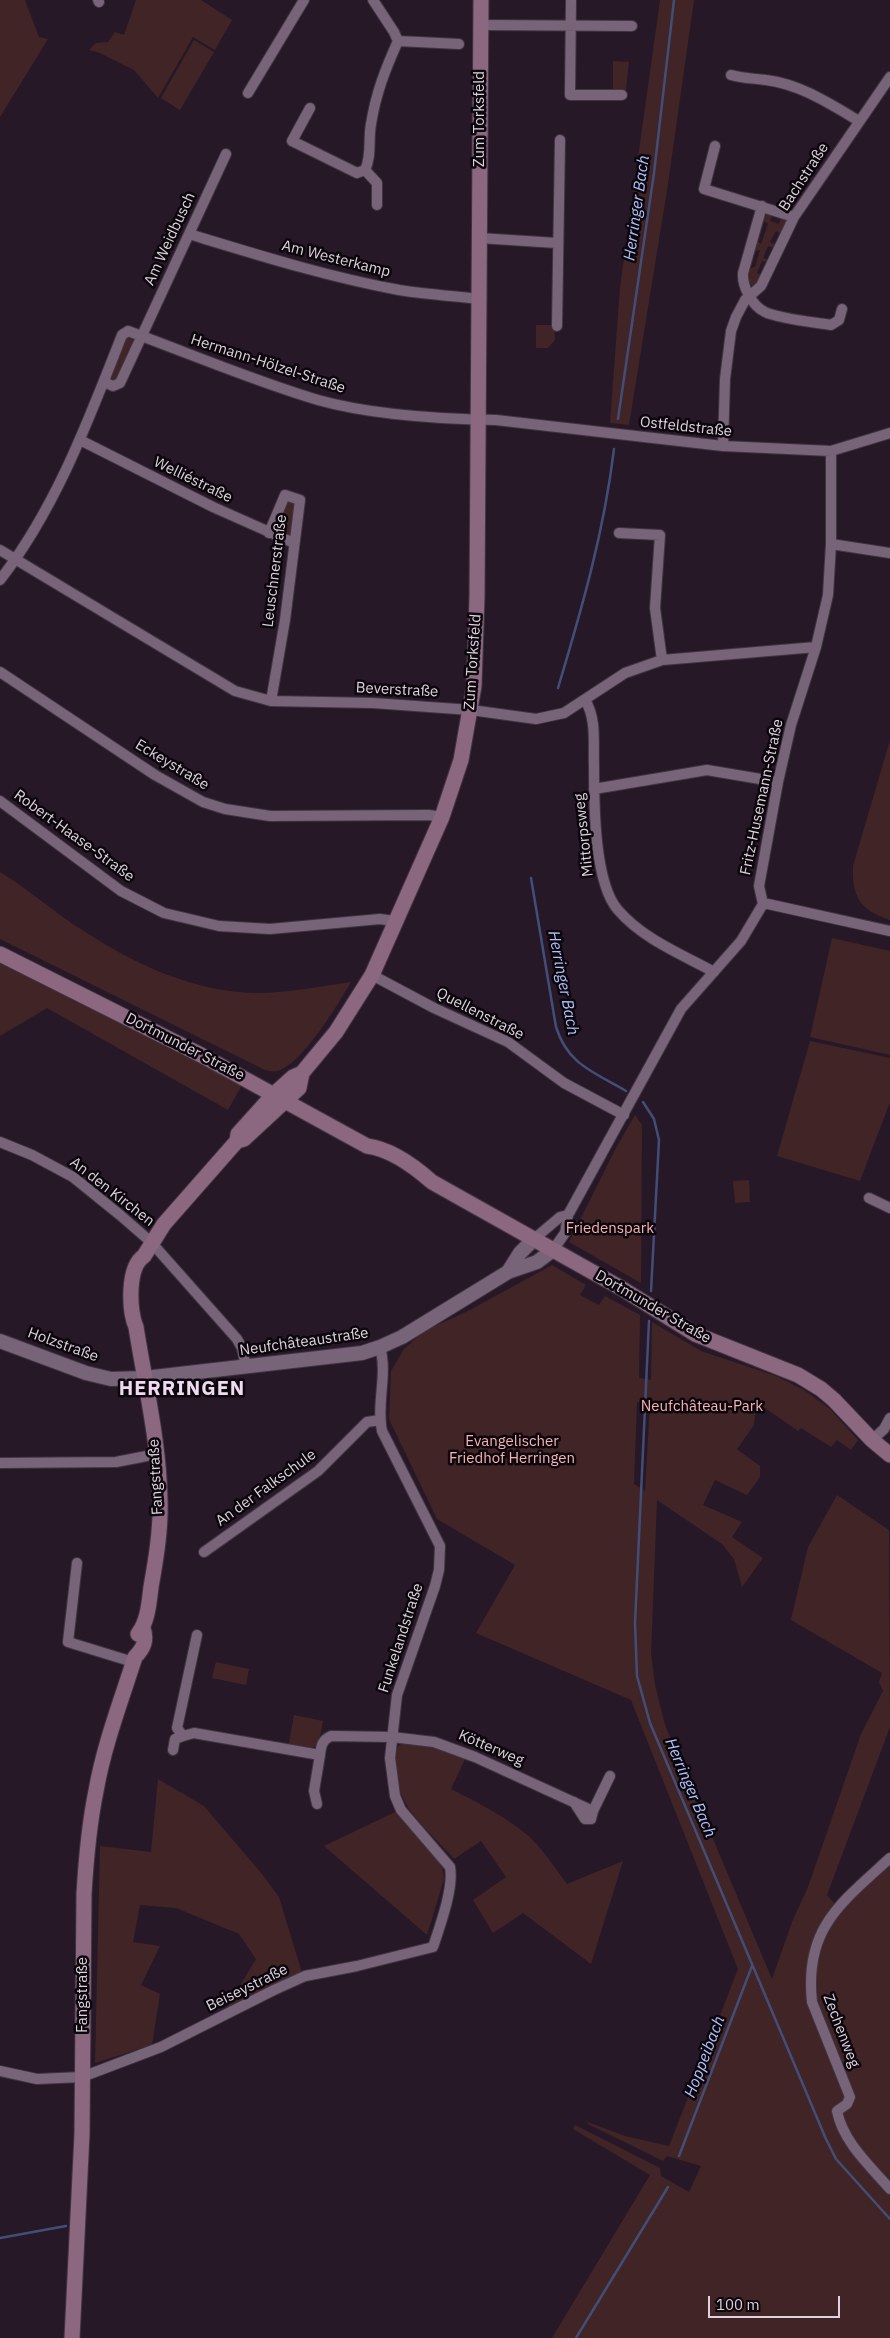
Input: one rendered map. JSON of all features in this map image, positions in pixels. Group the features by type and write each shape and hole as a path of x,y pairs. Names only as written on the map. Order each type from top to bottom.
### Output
{"main road":[{"name":"Zum Torksfeld","path":"280,1098 299,1088 302,1073 336,1032 372,975 394,921 442,817 461,760 471,710 474,686 477,597 481,0"},
{"name":"Dortmunder Straße","path":"0,954 201,1055 367,1146 384,1150 419,1171 432,1182 631,1294 695,1334 785,1369 821,1389 890,1456"},
{"name":"Fangstraße","path":"72,2338 82,2077 84,1894 88,1848 101,1768 134,1659 141,1651 146,1638 143,1628 149,1601 158,1536 160,1503 157,1454 136,1327 138,1294 145,1261 144,1256 151,1242 172,1214 237,1141 238,1134 280,1098"}],"street":[{"path":"248,93 304,0"},
{"path":"310,108 292,141 357,173 365,170 369,162 370,126 378,88 398,42 394,32 373,0"},
{"path":"571,0 570,95 622,95"},
{"path":"480,25 632,26"},
{"path":"398,42 459,44"},
{"path":"732,75 748,80 766,80 794,88 820,98 859,121"},
{"name":"Bachstraße","path":"722,446 725,379 731,331 741,305 765,279 794,217 890,77"},
{"path":"557,326 560,140"},
{"path":"716,146 704,189 794,217"},
{"name":"Am Weidbusch","path":"104,382 113,386 120,383 140,336 226,154"},
{"path":"365,170 377,183 377,205"},
{"name":"Bachstraße","path":"750,296 742,281 743,273 762,206"},
{"name":"Am Westerkamp","path":"189,234 360,282 400,290 479,299"},
{"path":"479,238 557,243"},
{"path":"750,296 758,308 766,312 831,325 839,320 842,309"},
{"path":"0,580 16,560 80,440 122,335 128,332 140,336"},
{"name":"Hermann-Hölzel-Straße","path":"140,336 319,400 392,412 477,420"},
{"name":"Ostfeldstraße","path":"477,420 496,420 722,446 831,451 890,433"},
{"name":"Welliéstraße","path":"80,440 269,533 294,543"},
{"name":"Fritz-Husemann-Straße","path":"763,904 759,886 778,782 791,725 816,647 828,595 831,544 831,451"},
{"name":"Leuschnerstraße","path":"269,533 285,495 300,500 285,620 271,701"},
{"path":"619,533 660,535 655,608 662,660"},
{"path":"831,544 890,553"},
{"name":"Beverstraße","path":"0,550 234,691 271,701 373,703 471,710 536,719 564,712 624,673 662,660 816,647"},
{"name":"Eckeystraße","path":"0,672 155,775 184,792 211,804 248,814 270,816 429,815 442,817"},
{"name":"Mittorpsweg","path":"585,700 591,709 593,722 594,789 601,871 606,890 617,909 646,935 714,972"},
{"path":"594,789 707,770 778,782"},
{"name":"Robert-Haase-Straße","path":"0,800 121,892 164,913 219,926 270,929 380,919 394,921"},
{"path":"553,1250 565,1232 568,1215 681,1009 741,941 763,904 890,931"},
{"name":"Quellenstraße","path":"372,975 434,1008 508,1042 564,1083 624,1115"},
{"name":"An den Kirchen","path":"0,1142 32,1155 73,1176 151,1242 237,1339 246,1367"},
{"path":"869,1198 890,1208"},
{"path":"534,1239 560,1217 568,1215"},
{"name":"Neufchâteaustraße","path":"508,1272 520,1253 534,1239"},
{"name":"Neufchâteaustraße","path":"145,1378 345,1355 380,1347 432,1319 508,1272 537,1262 553,1250"},
{"name":"Holzstraße","path":"0,1340 86,1373 111,1378 145,1378"},
{"path":"380,1347 384,1374 380,1420"},
{"path":"872,1440 884,1429 890,1418"},
{"name":"An der Falkschule","path":"204,1552 318,1471 368,1422 380,1420"},
{"name":"Funkelandstraße","path":"380,1420 382,1431 440,1546 441,1552 434,1586 397,1695 392,1737 392,1780 401,1810 434,1846 450,1867 452,1875 433,1948"},
{"path":"0,1463 116,1462 157,1454"},
{"path":"77,1563 68,1642 134,1659"},
{"path":"182,1736 177,1728 197,1635"},
{"path":"172,1750 175,1739 194,1733 320,1755 314,1791 317,1804"},
{"name":"Kötterweg","path":"320,1755 322,1744 326,1738 332,1736 392,1737 434,1742 447,1746 593,1811 610,1776"},
{"name":"Zechenweg","path":"890,1858 846,1899 822,1929 812,1959 810,1980 812,2002 850,2097 847,2104 837,2111 838,2119 848,2140 890,2189"},
{"name":"Beiseystraße","path":"0,2071 37,2079 82,2077 161,2047 305,1976 433,1948"}],"green space":[{"path":"0,0 25,0 39,37 48,39 0,117"},
{"path":"136,0 201,0 232,20 215,50 193,37 158,98 134,70 100,53 89,50 96,43 108,42 115,32 124,35"},
{"path":"660,0 694,0 668,184 629,425 610,423 620,287"},
{"path":"194,40 214,52 180,110 161,98"},
{"path":"613,61 629,62 626,90 613,90"},
{"path":"767,214 772,215 770,221 779,224 781,218 787,221 782,234 776,231 770,242 775,245 774,248 768,246 763,258 769,260 768,263 762,261 757,273 763,276 753,287 745,277 748,269 755,267 760,250 753,251 756,240 761,244 768,224 763,220"},
{"path":"536,325 554,325 555,340 548,348 536,348"},
{"path":"126,336 132,337 133,340 118,380 113,381 110,377"},
{"path":"287,501 295,503 292,535 276,529"},
{"path":"890,740 890,920 871,912 860,901 854,886 853,866"},
{"path":"0,872 104,944 159,972 178,979 218,989 252,993 295,990 351,982 338,1004 308,1046 297,1058 287,1067 277,1071 265,1070 0,939"},
{"path":"832,938 890,951 890,1055 810,1037"},
{"path":"0,960 244,1081 228,1110 47,1008 0,1036"},
{"path":"810,1041 890,1058 890,1102 860,1181 777,1156"},
{"name":"Friedenspark","path":"635,1115 642,1125 641,1283 569,1242 616,1148"},
{"path":"749,1180 750,1202 735,1203 733,1181"},
{"path":"552,1265 586,1285 580,1295 599,1305 605,1296 640,1315 639,1378 651,1380 652,1322 701,1351 776,1376 804,1390 830,1409 858,1440 851,1450 837,1440 831,1447 801,1428 798,1431 762,1406 755,1415 754,1425 737,1449 760,1466 760,1477 747,1495 715,1480 703,1505 742,1522 732,1537 763,1558 742,1587 734,1559 722,1544 657,1500 651,1653 655,1685 665,1725 772,1979 792,1922 808,1887 861,1734 883,1691 879,1682 882,1673 791,1620 808,1547 837,1495 889,1530 890,1727 827,1895 835,1904 845,1905 890,1864 890,2338 552,2338 650,2175 573,2129 575,2125 660,2168 661,2176 689,2192 701,2166 667,2156 663,2161 585,2121 625,2136 669,2146 738,1969 631,1700 476,1633 515,1565 437,1519 389,1419 391,1371 404,1349 424,1331 468,1311","holes":["637,1402 650,1403 645,1491 634,1484"]},
{"path":"216,1662 249,1669 246,1685 212,1678"},
{"path":"294,1715 323,1721 319,1741 313,1747 309,1749 296,1747 289,1743"},
{"path":"402,1743 434,1748 465,1759 451,1789 480,1804 525,1833 542,1851 567,1884 623,1861 591,1964 523,1913 493,1933 473,1900 506,1877 481,1841 454,1859 412,1813 402,1796 397,1779 395,1750"},
{"path":"158,1779 204,1806 262,1874 279,1897 303,1976 226,2009 256,1959 239,1934 176,1908 140,1905 133,1942 160,1946 141,1985 160,1994 152,2045 95,2063 100,1846 151,1852"},
{"path":"395,1812 442,1865 444,1879 427,1935 324,1846"}],"waterway":[{"name":"Herringer Bach","path":"618,419 654,173 674,0"},
{"name":"Herringer Bach","path":"558,688 584,599 598,540 614,449"},
{"name":"Herringer Bach","path":"531,878 556,1027 561,1040 575,1059 626,1091"},
{"name":"Herringer Bach","path":"643,1102 654,1119 659,1140 651,1291"},
{"name":"Herringer Bach","path":"649,1321 635,1623 637,1676 650,1723 826,2139 836,2159 890,2219"},
{"name":"Hoppeibach","path":"679,2156 752,1966"},
{"name":"Hoppeibach","path":"576,2338 668,2187"},
{"path":"0,2238 66,2226"}],"district":[{"name":"HERRINGEN","path":"182,1389"}],"park label":[{"name":"Neufchâteau-Park","path":"702,1407"},
{"name":"Evangelischer Friedhof Herringen","path":"512,1450"}]}
